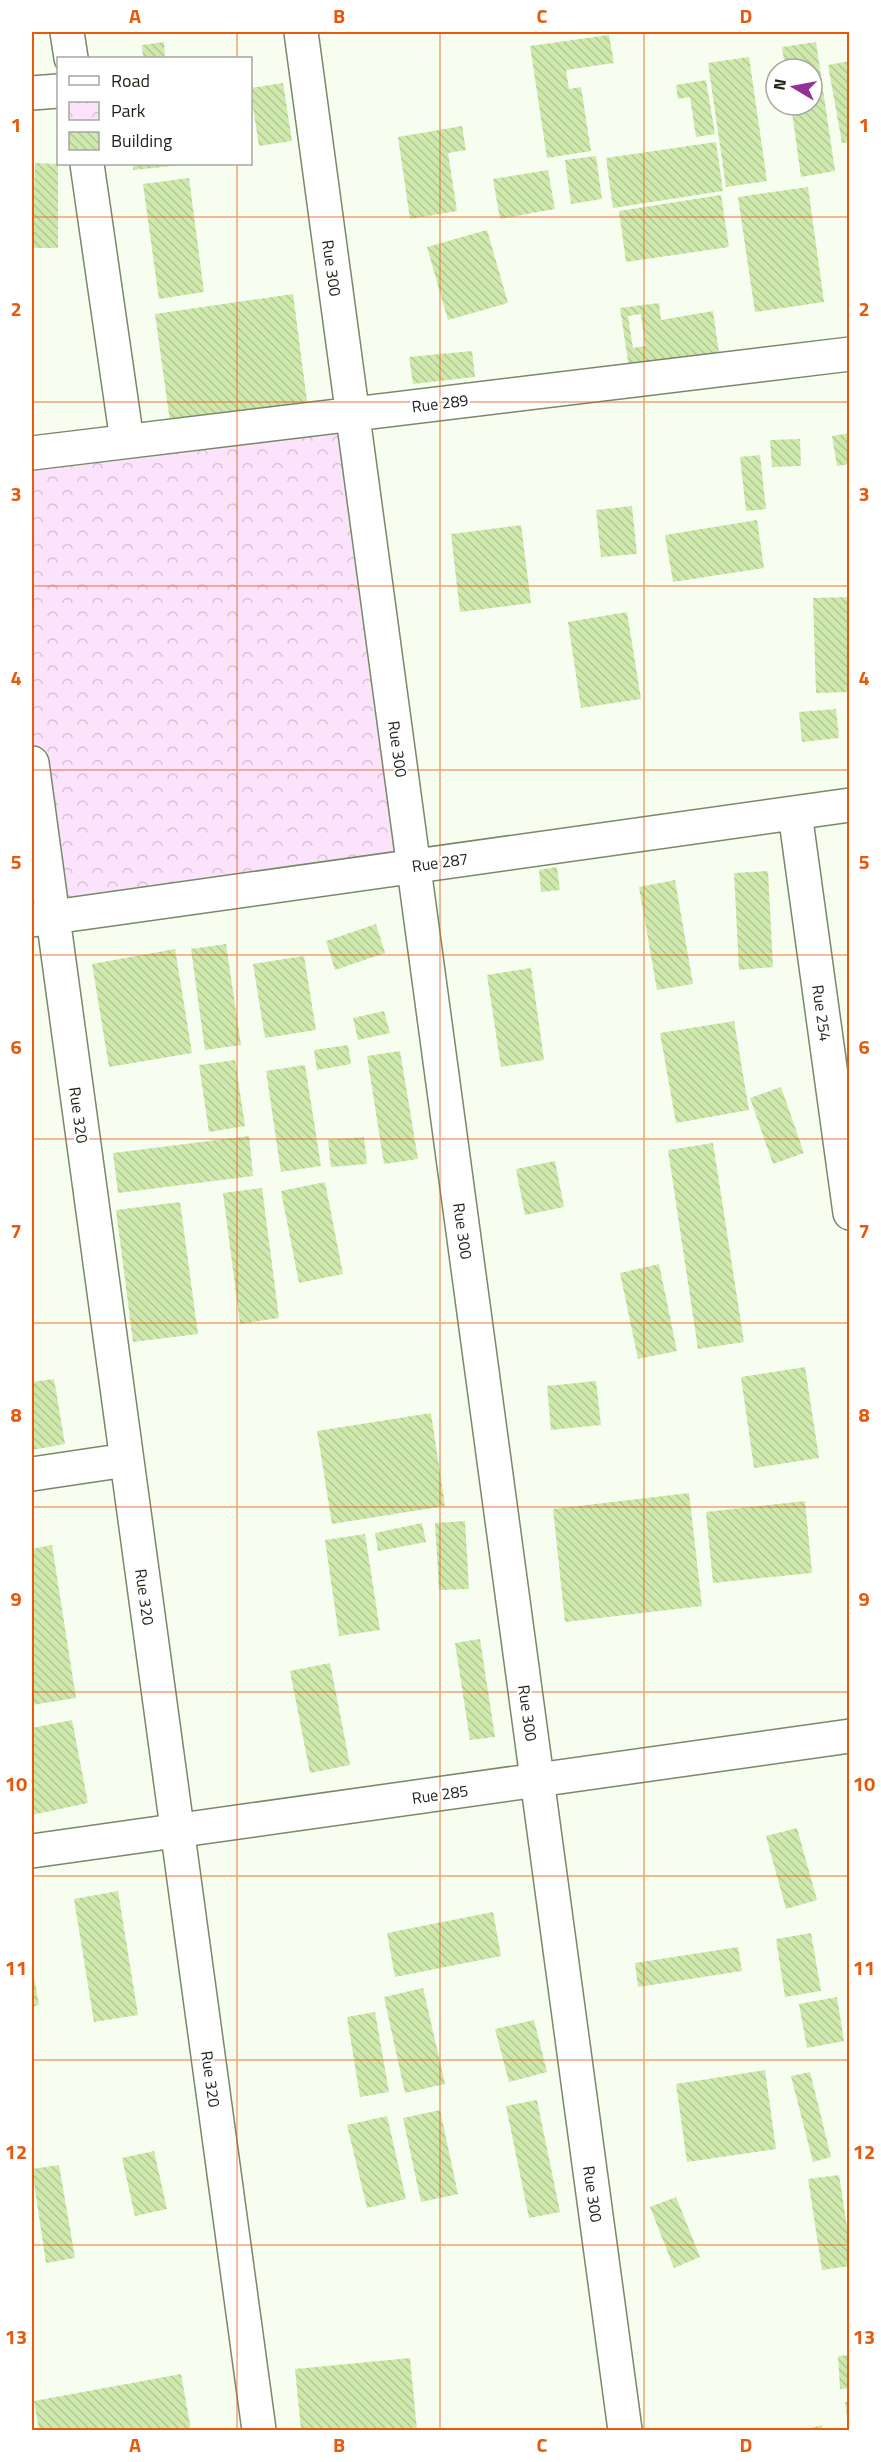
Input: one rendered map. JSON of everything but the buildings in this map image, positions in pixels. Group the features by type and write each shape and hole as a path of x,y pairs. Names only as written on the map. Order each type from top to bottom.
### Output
{"street":[{"path":"67,32 71,57"},
{"name":"Rue 300","path":"301,32 625,2430"},
{"path":"32,93 57,91"},
{"path":"87,165 127,441"},
{"name":"Rue 289","path":"32,453 849,354"},
{"name":"Rue 320","path":"32,764 42,918 126,1460 259,2430"},
{"name":"Rue 287","path":"42,918 849,805"},
{"name":"Rue 254","path":"795,813 849,1213"},
{"path":"32,1474 126,1460"},
{"name":"Rue 285","path":"32,1851 849,1737"}],"green space":[{"path":"352,414 413,866 52,917 32,763 32,453"}]}
